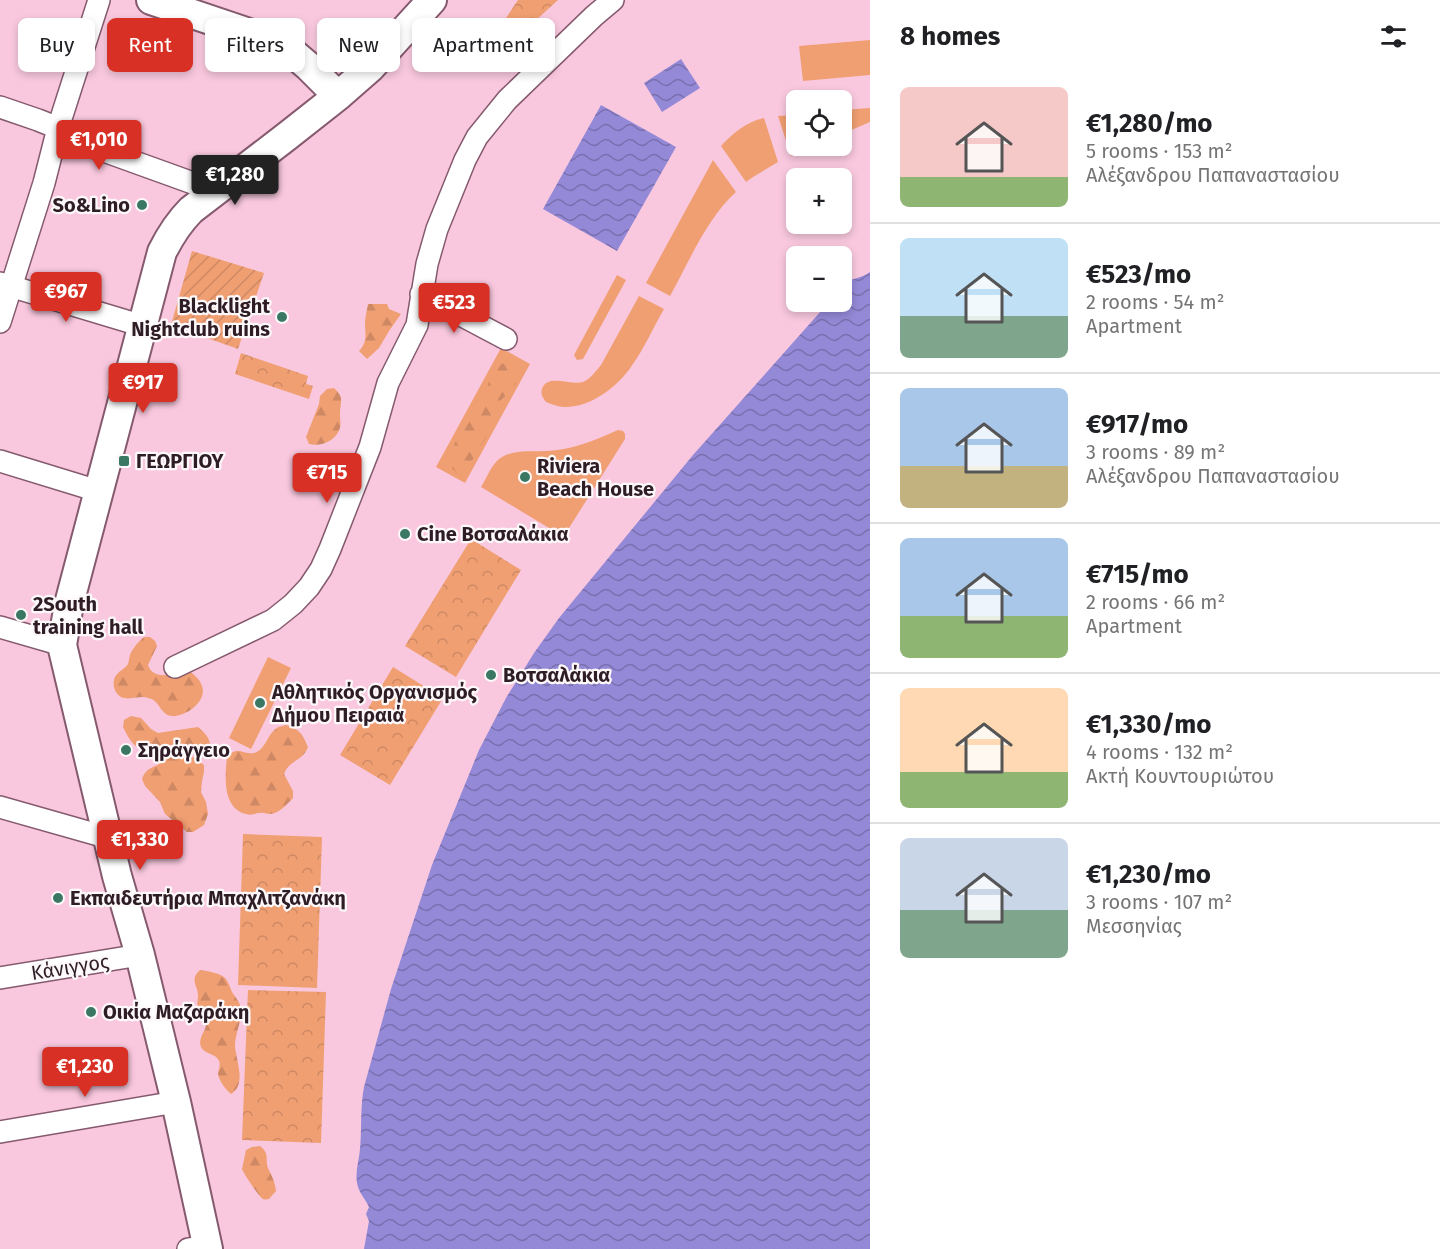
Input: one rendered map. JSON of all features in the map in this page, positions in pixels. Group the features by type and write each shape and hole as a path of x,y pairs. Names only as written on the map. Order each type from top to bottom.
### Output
{"main road":[{"path":"151,0 270,40 294,54 338,96"},
{"path":"201,1248 176,1102 140,955 117,876 63,645 69,604 162,252 170,235 191,210 338,96 370,68 432,0"}],"street":[{"path":"0,322 5,284 44,183 58,128 99,0"},
{"path":"175,666 273,620 309,587 321,569 370,447 388,383 417,325 427,264 437,229 465,160 477,137 507,100 613,0"},
{"path":"0,107 58,128 68,138 215,191"},
{"path":"5,284 143,326"},
{"path":"421,294 506,339"},
{"path":"0,461 99,491"},
{"path":"0,627 63,645"},
{"path":"0,807 109,838"},
{"name":"Κάνιγγος","path":"0,978 140,955"},
{"path":"0,1132 176,1102"}],"green space":[{"path":"518,0 558,0 538,18 506,18"},
{"path":"870,40 870,75 803,81 799,46"},
{"path":"870,108 870,122 852,130 852,109"},
{"path":"778,116 786,116 786,141"},
{"path":"764,118 778,162 746,182 721,146 740,129"},
{"path":"713,160 736,192 707,227 670,296 646,283"},
{"path":"192,251 264,273 238,349 171,325"},
{"path":"617,275 626,280 583,359 577,360 574,355"},
{"path":"639,296 664,309 625,375 611,389 583,404 564,407 546,402 541,391 545,384 554,381 583,382 595,372"},
{"path":"368,304 387,304 389,309 401,314 379,348 367,359 359,351 365,341"},
{"path":"501,348 530,364 465,483 436,467"},
{"path":"241,353 308,376 306,384 313,386 309,399 235,374"},
{"path":"506,362 515,369 514,387 494,409 491,427 472,461 464,471 457,473 446,462 445,457 453,447 465,422 481,404 491,374"},
{"path":"334,388 340,394 341,400 338,433 328,442 318,445 309,444 306,437 320,396 327,389"},
{"path":"618,430 623,431 625,439 567,532 559,534 481,487 495,463 508,454 565,449"},
{"path":"471,539 521,570 456,677 405,646"},
{"path":"144,637 150,637 157,646 148,665 151,670 160,675 189,671 199,680 203,691 202,696 189,711 176,716 168,715 152,699 124,698 115,690 115,677 128,664 132,650"},
{"name":"Αθλητικός Οργανισμός Δήμου Πειραιά","path":"268,657 291,668 251,749 229,738"},
{"path":"393,667 443,698 390,785 340,755"},
{"path":"131,716 141,718 158,733 198,727 208,738 210,746 198,755 175,745 141,749 130,740 123,727 124,720"},
{"path":"286,725 295,728 300,733 308,747 303,755 286,769 284,774 293,791 293,798 273,814 248,815 238,811 229,798 227,790 227,757 237,751 254,753 258,751 274,731"},
{"path":"163,751 170,751 183,758 193,757 204,765 201,792 208,814 204,825 193,832 187,832 165,814 160,802 145,786 142,779 148,770 158,765"},
{"path":"243,834 322,837 317,988 238,985"},
{"path":"200,970 224,977 240,1007 241,1014 235,1046 240,1078 236,1090 231,1094 219,1077 218,1058 205,1051 200,1043 206,1021 198,1005 195,980"},
{"path":"248,990 326,992 321,1143 242,1140"},
{"path":"260,1146 266,1154 268,1168 276,1188 269,1199 261,1197 242,1169 246,1150"}],"water":[{"path":"681,59 700,88 662,112 644,83"},
{"path":"601,105 676,147 617,251 543,209"},
{"path":"870,272 870,1249 364,1249 369,1221 366,1214 369,1207 359,1190 356,1177 364,1087 391,989 432,865 479,750 506,698 559,618 693,455 820,312 852,312 852,280"}],"place":[{"name":"So&Lino","path":"142,205"},
{"name":"Blacklight Nightclub ruins","path":"282,317"},
{"name":"ΓΕΩΡΓΙΟΥ","path":"124,461"},
{"name":"Riviera Beach House","path":"525,477"},
{"name":"Cine Βοτσαλάκια","path":"405,534"},
{"name":"2South training hall","path":"21,615"},
{"name":"Βοτσαλάκια","path":"491,675"},
{"name":"Αθλητικός Οργανισμός Δήμου Πειραιά","path":"260,703"},
{"name":"Σηράγγειο","path":"126,750"},
{"name":"Εκπαιδευτήρια Μπαχλιτζανάκη","path":"58,898"},
{"name":"Οικία Μαζαράκη","path":"91,1012"}]}
